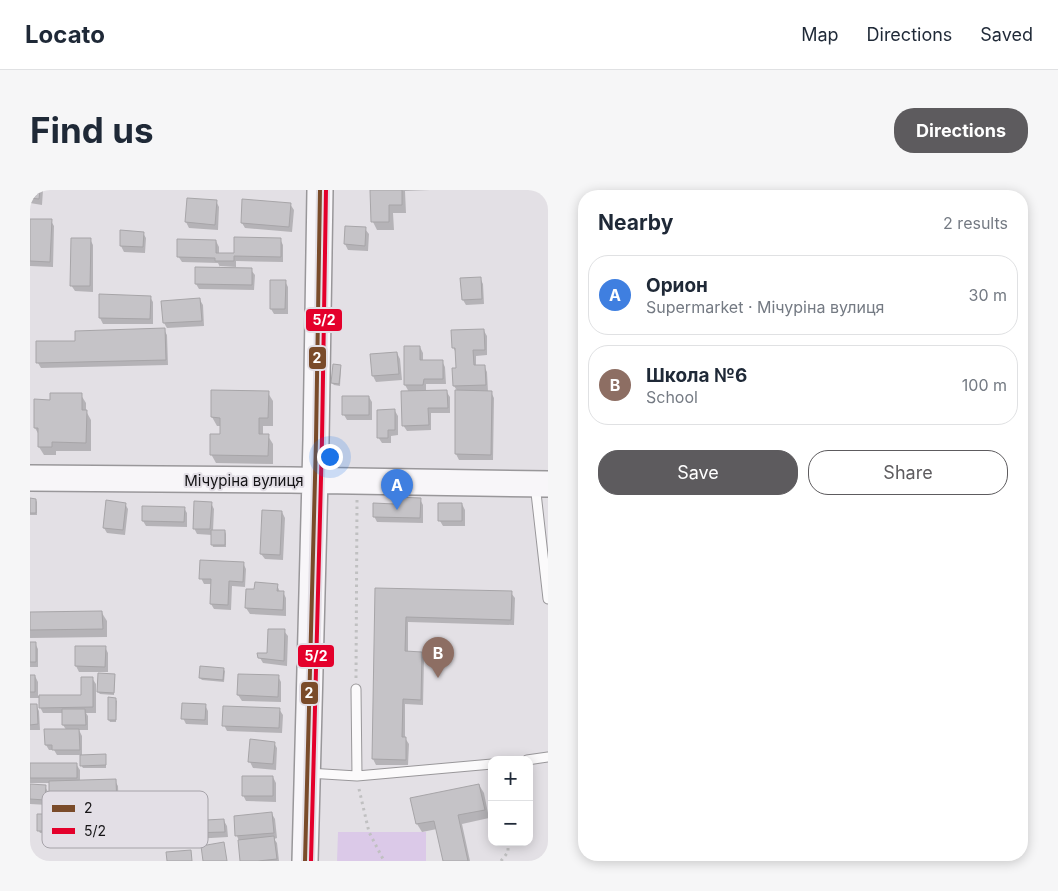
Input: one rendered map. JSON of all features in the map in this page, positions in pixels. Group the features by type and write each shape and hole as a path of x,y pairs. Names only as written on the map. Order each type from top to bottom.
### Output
{"main road":[{"path":"305,861 320,270 320,190"},
{"name":"Мічуріна вулиця","path":"30,478 541,484"}],"lane":[{"path":"541,484 548,599"},
{"path":"356,689 357,776"},
{"path":"533,759 548,757"},
{"path":"307,773 357,776 488,764"}],"path":[{"path":"356,689 357,482"},
{"path":"357,776 369,832 384,861"},
{"path":"501,861 508,852 508,846"}],"shaded area":[{"path":"338,832 426,832 426,861 337,861"}],"building":[{"path":"30,190 40,190 39,199 30,198"},
{"path":"370,190 402,190 402,205 389,205 389,222 371,222"},
{"path":"187,198 217,200 215,225 185,222"},
{"path":"242,199 291,203 289,227 241,223"},
{"path":"30,219 52,219 50,262 30,261"},
{"path":"345,226 366,227 365,246 344,244"},
{"path":"120,230 144,232 143,247 120,246"},
{"path":"234,237 281,238 281,257 234,256 234,261 215,261 215,258 177,257 177,239 216,240 216,253 234,253"},
{"path":"71,238 91,238 90,286 70,286"},
{"path":"195,267 252,268 252,285 195,284"},
{"path":"481,277 482,299 462,300 460,278"},
{"path":"270,280 286,280 285,309 270,309"},
{"path":"99,294 151,296 150,319 99,318"},
{"path":"200,298 202,321 163,323 161,301"},
{"path":"165,328 166,360 36,363 36,341 75,341 75,331"},
{"path":"484,329 485,350 473,350 474,365 485,365 486,385 453,386 452,368 456,368 455,348 452,348 451,330"},
{"path":"404,346 420,346 420,360 443,360 443,379 424,379 423,385 404,385"},
{"path":"397,352 399,374 372,376 370,354"},
{"path":"333,364 341,365 339,384 331,383"},
{"path":"211,390 269,391 268,418 259,418 259,434 269,434 268,456 210,455 210,434 220,434 220,418 211,417"},
{"path":"447,390 448,408 428,408 429,425 402,426 401,391"},
{"path":"455,390 492,391 491,455 455,454"},
{"path":"50,393 82,393 82,410 87,410 86,443 52,442 52,447 38,447 38,428 34,428 34,399 50,400"},
{"path":"342,396 369,396 369,415 342,415"},
{"path":"395,409 395,430 388,430 388,438 377,438 377,410"},
{"path":"396,497 421,498 420,518 373,517 373,503 395,504"},
{"path":"30,498 36,499 36,513 30,513"},
{"path":"106,500 126,503 123,530 103,528"},
{"path":"194,501 212,502 210,529 193,529"},
{"path":"438,503 462,503 462,521 438,521"},
{"path":"142,506 185,507 184,522 142,521"},
{"path":"262,510 282,511 280,555 260,554"},
{"path":"211,530 225,530 225,545 211,545"},
{"path":"200,560 244,562 243,582 229,581 228,605 210,604 211,579 199,579"},
{"path":"255,582 278,584 277,591 284,591 283,610 245,608 246,589 254,589"},
{"path":"375,588 512,591 511,620 406,617 405,651 422,652 421,700 403,699 402,737 406,737 406,760 372,759"},
{"path":"102,611 103,629 30,630 30,612"},
{"path":"268,629 285,629 284,661 258,658 257,653 267,653"},
{"path":"30,642 36,642 36,662 30,662"},
{"path":"75,646 106,646 105,667 75,666"},
{"path":"200,666 224,668 223,680 199,678"},
{"path":"98,673 115,674 114,693 97,692"},
{"path":"238,674 279,675 278,697 237,695"},
{"path":"30,675 35,675 35,692 30,692"},
{"path":"81,677 93,677 93,707 39,708 39,695 81,695"},
{"path":"108,697 116,698 116,720 108,720"},
{"path":"182,703 206,704 205,720 181,719"},
{"path":"30,704 37,704 38,724 30,725"},
{"path":"223,706 280,708 279,728 222,726"},
{"path":"62,709 85,709 86,725 62,725"},
{"path":"44,729 79,729 80,750 52,750 52,745 45,745"},
{"path":"250,739 275,742 273,764 248,762"},
{"path":"106,754 106,765 80,766 80,755"},
{"path":"30,763 77,763 77,778 30,778"},
{"path":"242,776 273,776 273,796 242,796"},
{"path":"116,779 116,791 49,791 49,781"},
{"path":"30,784 46,785 46,791 42,791 42,800 30,799"},
{"path":"479,784 485,810 458,815 468,861 443,861 434,821 416,824 410,798"},
{"path":"272,812 274,833 235,836 234,816"},
{"path":"37,814 42,814 42,831 37,831"},
{"path":"224,819 225,832 208,832 208,820"},
{"path":"274,836 277,859 240,861 238,840"},
{"path":"224,842 227,861 203,861 201,848 208,848 208,845"},
{"path":"191,850 192,861 167,861 166,852"}],"transit line":[{"name":"2","path":"305,861 316,440 320,190"},
{"name":"5/2","path":"311,861 322,440 326,190"}],"place":[{"name":"Орион","path":"397,510"},
{"name":"Школа №6","path":"438,678"}]}
